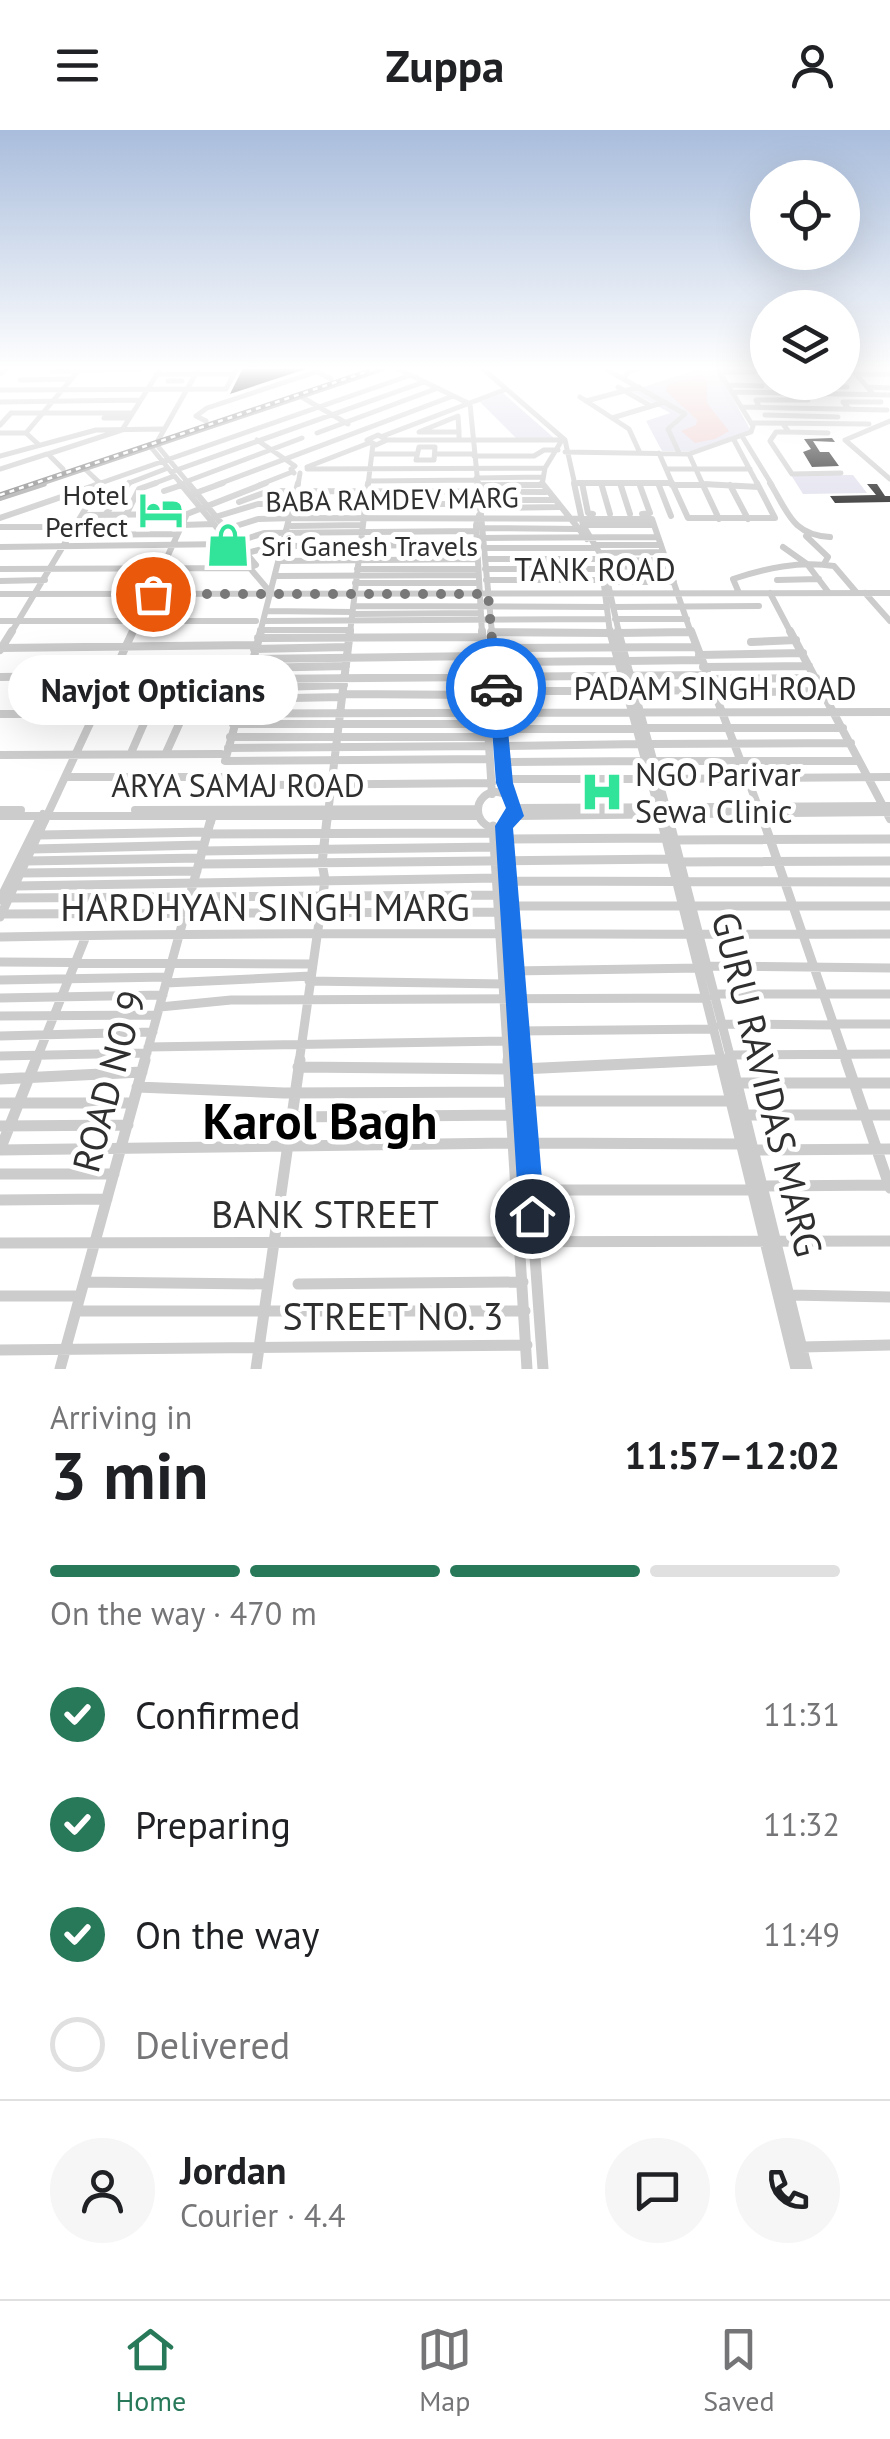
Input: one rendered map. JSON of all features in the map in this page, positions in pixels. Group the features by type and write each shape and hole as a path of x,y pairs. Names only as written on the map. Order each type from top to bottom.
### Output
{"main road":[{"path":"2,496 62,468 192,426"},
{"path":"2,496 158,437 204,426"}],"street":[{"path":"26,433 32,426"},
{"path":"96,430 99,426"},
{"path":"108,426 108,430"},
{"path":"0,469 122,430 125,426"},
{"path":"165,426 158,437 172,472 271,593"},
{"path":"225,754 292,525 297,492 295,470 236,426"},
{"path":"0,514 264,426"},
{"path":"290,426 316,448"},
{"path":"106,515 124,484 172,472 302,426"},
{"path":"305,426 340,454"},
{"path":"316,433 336,426"},
{"path":"256,1369 325,880 322,863 372,454 371,442 352,426"},
{"path":"193,494 375,426"},
{"path":"307,468 412,426"},
{"path":"434,426 419,432 459,432"},
{"path":"459,426 460,440"},
{"path":"472,426 481,575 489,606 504,779 515,812"},
{"path":"546,426 563,440"},
{"path":"546,426 563,440 588,513 650,513 639,483"},
{"path":"624,426 640,453"},
{"path":"671,426 668,429 679,453"},
{"path":"435,454 534,456 544,450 690,454 734,440 753,431 752,426"},
{"path":"784,426 789,432"},
{"path":"879,426 845,440 890,479"},
{"path":"258,428 271,436"},
{"path":"403,429 412,434 411,440"},
{"path":"0,456 96,430 158,437"},
{"path":"828,433 776,432 770,442 792,474 841,473"},
{"path":"0,433 26,433 62,468"},
{"path":"742,436 803,533 828,557 824,564"},
{"path":"164,492 302,438"},
{"path":"385,438 563,440"},
{"path":"563,440 544,468 544,484 567,517 581,524"},
{"path":"659,453 688,518 775,518 734,440"},
{"path":"419,447 435,447 435,454 434,460 418,461 416,454 419,447"},
{"path":"229,452 254,471"},
{"path":"372,454 416,454"},
{"path":"690,454 719,519"},
{"path":"210,458 235,478"},
{"path":"0,648 103,484 84,468"},
{"path":"86,515 187,514 307,468 544,468"},
{"path":"666,469 750,469"},
{"path":"116,535 139,489 172,472"},
{"path":"416,480 416,504"},
{"path":"369,481 434,480 478,500 544,484"},
{"path":"434,480 434,504"},
{"path":"578,483 759,487"},
{"path":"578,483 581,524 597,553 606,581 611,619"},
{"path":"601,483 610,514"},
{"path":"620,483 630,514"},
{"path":"658,483 671,516"},
{"path":"478,500 544,484"},
{"path":"730,485 748,519"},
{"path":"239,502 268,492 434,492 560,507"},
{"path":"253,498 269,498"},
{"name":"BABA RAMDEV MARG","path":"223,530 258,520 292,525 362,525 478,500 567,517 581,524"},
{"path":"365,504 553,500"},
{"path":"180,525 213,520 252,506 296,504"},
{"path":"138,535 149,514"},
{"path":"187,514 69,777 5,899 1,916 890,906"},
{"path":"242,554 286,546 434,545 581,524 651,521 770,840 864,1114 883,1149 890,1186 530,1190"},
{"path":"0,547 233,543 292,525 362,525 597,553 663,552"},
{"path":"0,527 78,527"},
{"path":"434,560 435,531"},
{"path":"803,533 830,536"},
{"path":"73,536 176,534"},
{"path":"480,538 597,553 663,552"},
{"path":"783,547 807,564 829,593"},
{"path":"356,572 434,560 663,552"},
{"path":"281,561 356,572 481,575 597,553"},
{"path":"739,594 734,579 768,568 824,564 834,566 889,618"},
{"path":"0,569 250,568"},
{"path":"768,568 787,593"},
{"path":"277,576 356,572 674,582"},
{"path":"777,580 819,579"},
{"path":"0,580 45,580"},
{"path":"770,593 888,811"},
{"name":"TANK ROAD","path":"0,594 890,593"},
{"path":"484,594 479,613 492,789"},
{"path":"0,648 129,646 259,631 350,632 479,613 489,606 759,606"},
{"path":"259,631 350,632 479,613 490,620 687,619"},
{"path":"0,621 142,619 259,631 481,638"},
{"name":"GURU RAVIDAS MARG","path":"611,619 704,967 725,1058 730,1102 748,1146"},
{"path":"247,674 350,632 482,656"},
{"path":"491,632 692,632"},
{"path":"751,642 796,640"},
{"path":"492,648 618,646 702,664 816,678"},
{"path":"239,698 484,675 626,676 803,653"},
{"path":"494,662 809,666"},
{"path":"0,677 247,674 343,688 485,695"},
{"path":"496,691 824,691"},
{"name":"PADAM SINGH ROAD","path":"0,714 235,712 339,730 486,713 890,712"},
{"path":"166,753 184,713"},
{"path":"131,753 148,714"},
{"path":"233,724 488,734 500,729 843,728"},
{"path":"225,754 339,730"},
{"path":"230,738 339,730 488,734"},
{"path":"501,746 851,743"},
{"path":"0,755 166,753 336,760 490,759"},
{"path":"503,762 859,761"},
{"path":"69,777 222,777"},
{"path":"504,779 890,778"},
{"path":"266,785 492,789 508,797"},
{"path":"477,812 481,799 492,789"},
{"path":"16,886 327,834 497,828 515,812 888,811"},
{"path":"0,813 477,812 497,828 505,839 501,862 507,976 518,1031 510,1092 512,1115 530,1190 523,1282 527,1369"},
{"name":"ROAD NO 9","path":"60,1369 214,813"},
{"path":"5,899 16,886 46,815"},
{"path":"497,828 495,846 501,862"},
{"path":"40,835 201,855 325,880 890,882"},
{"path":"505,839 890,839"},
{"path":"27,861 495,846"},
{"path":"33,849 322,863 890,861"},
{"path":"22,872 201,855"},
{"path":"502,880 498,895 504,909"},
{"path":"5,899 498,895"},
{"name":"HARDHYAN SINGH MARG","path":"0,937 317,931 506,935 890,934"},
{"path":"86,936 20,1103 5,1126 0,1150 521,1143 883,1149"},
{"path":"0,962 312,964"},
{"path":"0,998 163,995 310,979 704,967 890,968"},
{"path":"0,980 69,979 163,995 308,1002 890,994"},
{"path":"0,1016 54,1016 163,995"},
{"path":"510,999 504,1041 522,1101 527,1242 543,1369"},
{"path":"518,1031 890,1024"},
{"path":"0,1036 153,1032"},
{"path":"0,1056 504,1041"},
{"path":"298,1068 514,1068 890,1054"},
{"name":"GURU RAVIDAS MARG","path":"725,1058 744,1115 796,1369"},
{"path":"0,1079 142,1072"},
{"path":"736,1083 890,1083"},
{"path":"137,1087 510,1092 522,1101 730,1102"},
{"path":"0,1103 133,1103"},
{"path":"744,1115 890,1114"},
{"path":"290,1117 512,1115"},
{"path":"5,1126 128,1126"},
{"path":"0,1174 114,1174"},
{"path":"0,1200 107,1199"},
{"name":"BANK STREET","path":"0,1243 890,1240"},
{"name":"GURU RAVIDAS MARG","path":"772,1242 790,1295 807,1369"},
{"path":"298,1284 523,1282"},
{"path":"0,1296 82,1289 267,1284"},
{"path":"790,1295 890,1297"},
{"path":"76,1311 525,1312"},
{"name":"STREET NO. 3","path":"0,1350 527,1344"},
{"path":"802,1348 890,1345"}],"shaded area":[{"path":"504,426 540,426 554,438 516,438"},
{"path":"649,426 748,426 751,431 691,451 662,451"},
{"path":"694,426 725,426 729,431 695,443 681,431"},
{"path":"791,475 853,475 867,493 803,494"}],"building":[{"path":"832,438 835,442 813,441 820,452 829,452 839,466 812,467 803,452 811,449 804,439"},
{"path":"867,484 877,484 885,496 890,496 890,502 835,503 830,496 876,495"}],"railway":[{"path":"0,495 206,426"}],"way so far":[{"path":"153,594 488,594 496,688"}],"place":[{"name":"Hotel Perfect","path":"161,510"},
{"name":"Sri Ganesh Travels","path":"228,545"},
{"name":"Navjot Opticians","path":"153,594"},
{"name":"NGO Parivar Sewa Clinic","path":"602,792"}],"district":[{"name":"Karol Bagh","path":"320,1120"}],"route":[{"path":"496,688 505,783 516,816 504,826 532,1216"}]}
